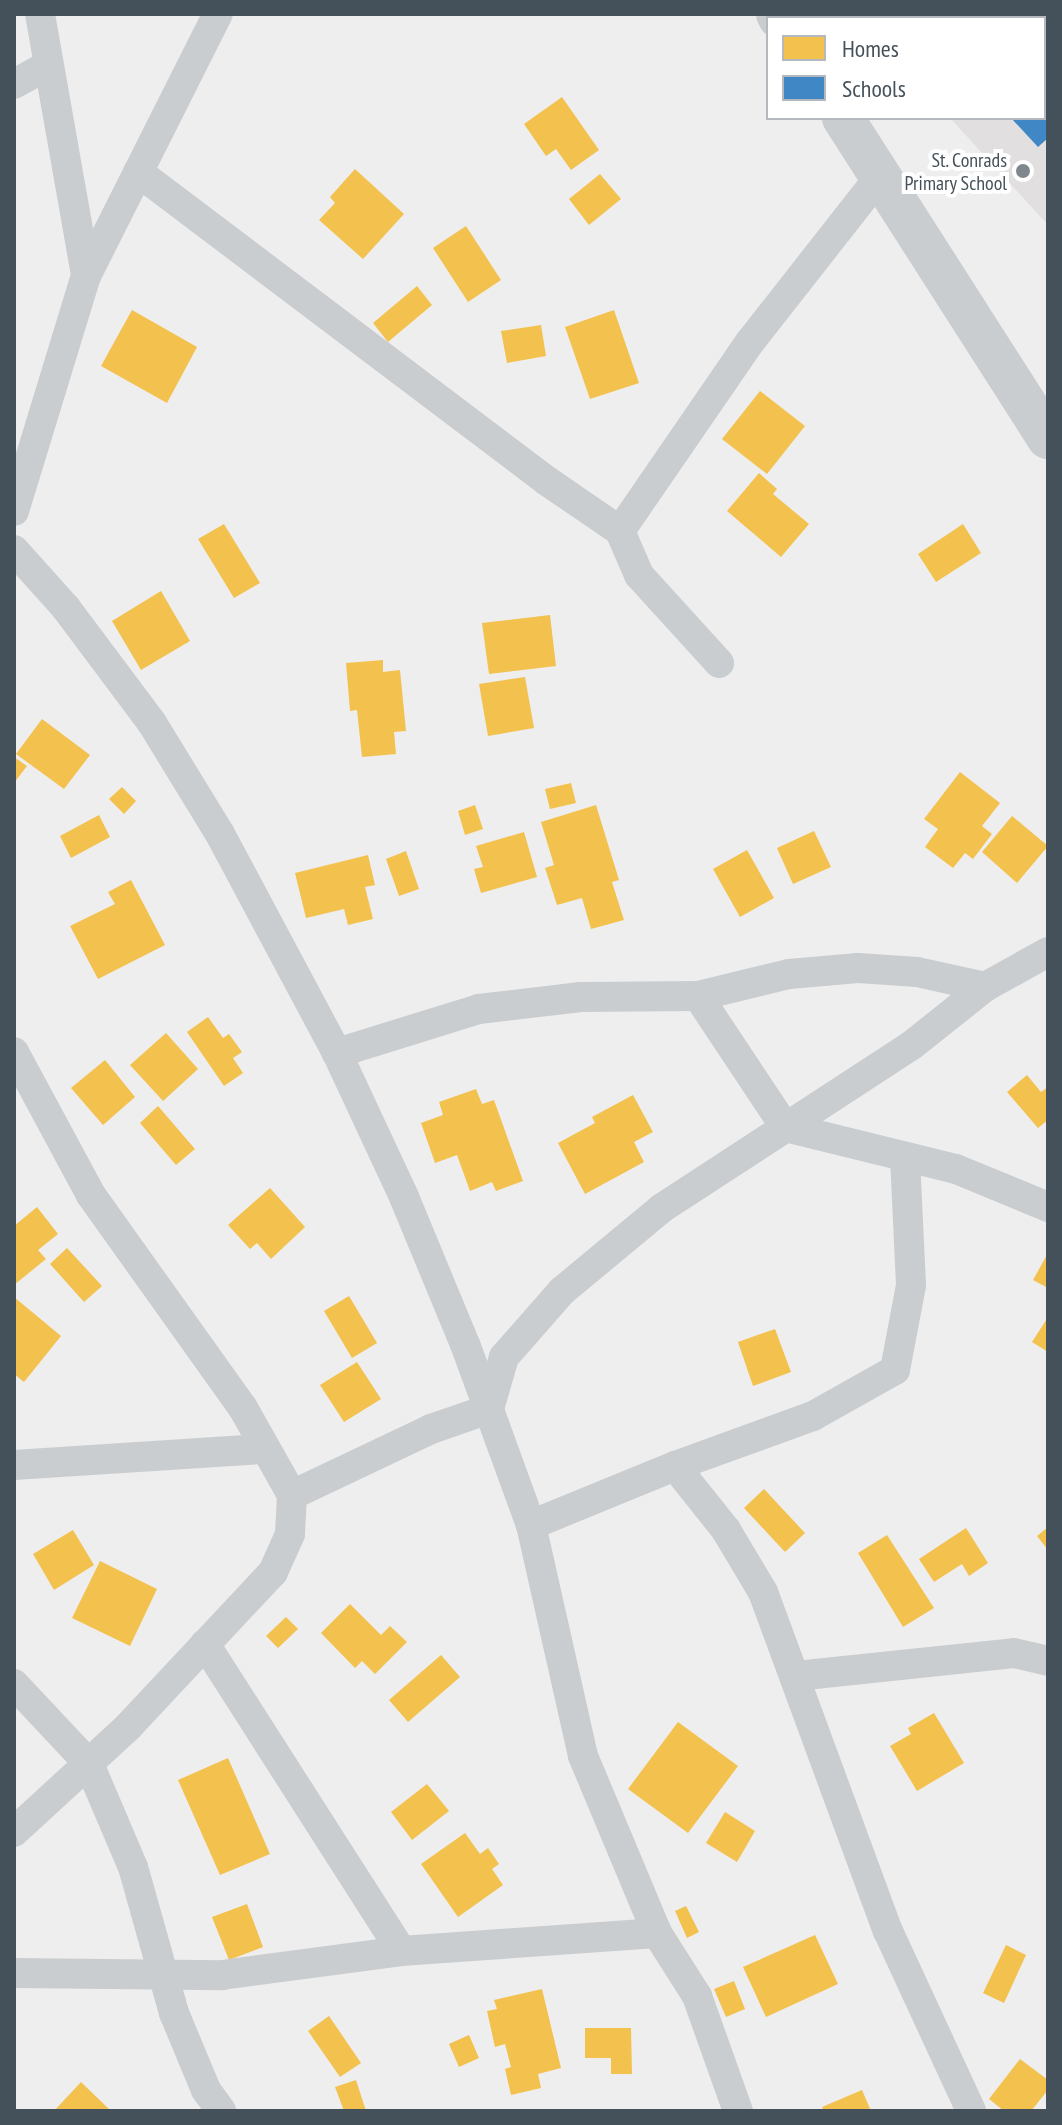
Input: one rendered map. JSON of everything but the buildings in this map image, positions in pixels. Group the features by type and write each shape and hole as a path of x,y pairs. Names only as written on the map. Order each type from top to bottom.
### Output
{"main road":[{"path":"844,120 1048,438"}],"street":[{"path":"40,14 86,276"},
{"path":"14,511 86,276 218,14"},
{"path":"14,84 47,66"},
{"path":"138,172 547,481 620,531 639,575 719,663"},
{"path":"620,531 750,342 880,176"},
{"path":"14,550 66,608 152,723 220,834 337,1053 404,1197 489,1409 531,1525 583,1756 657,1933 697,1996 738,2111"},
{"path":"489,1409 504,1357 562,1291 662,1208 912,1045 985,987 1048,952"},
{"path":"337,1053 479,1009 581,997 698,996 789,974 858,968 917,972 985,987"},
{"path":"698,996 785,1127 956,1169 1048,1207"},
{"path":"14,1052 91,1195 203,1348 243,1408 292,1495 290,1534 273,1572 89,1764 14,1832"},
{"path":"531,1525 675,1466 813,1416 895,1370 911,1285 905,1158"},
{"path":"292,1495 431,1429 489,1409"},
{"path":"14,1465 264,1449"},
{"path":"675,1466 726,1530 763,1592 888,1931 971,2111"},
{"path":"205,1644 401,1951"},
{"path":"796,1676 1014,1653 1048,1661"},
{"path":"14,1684 89,1764 133,1867 174,2013 206,2090 221,2111"},
{"path":"14,1973 222,1975 401,1951 657,1933"}],"shaded area":[{"name":"St. Conrads Primary School","path":"1048,14 1048,225 952,120 1046,120 1046,16 864,16"}],"place":[{"name":"St. Conrads Primary School","path":"1023,171"}]}
